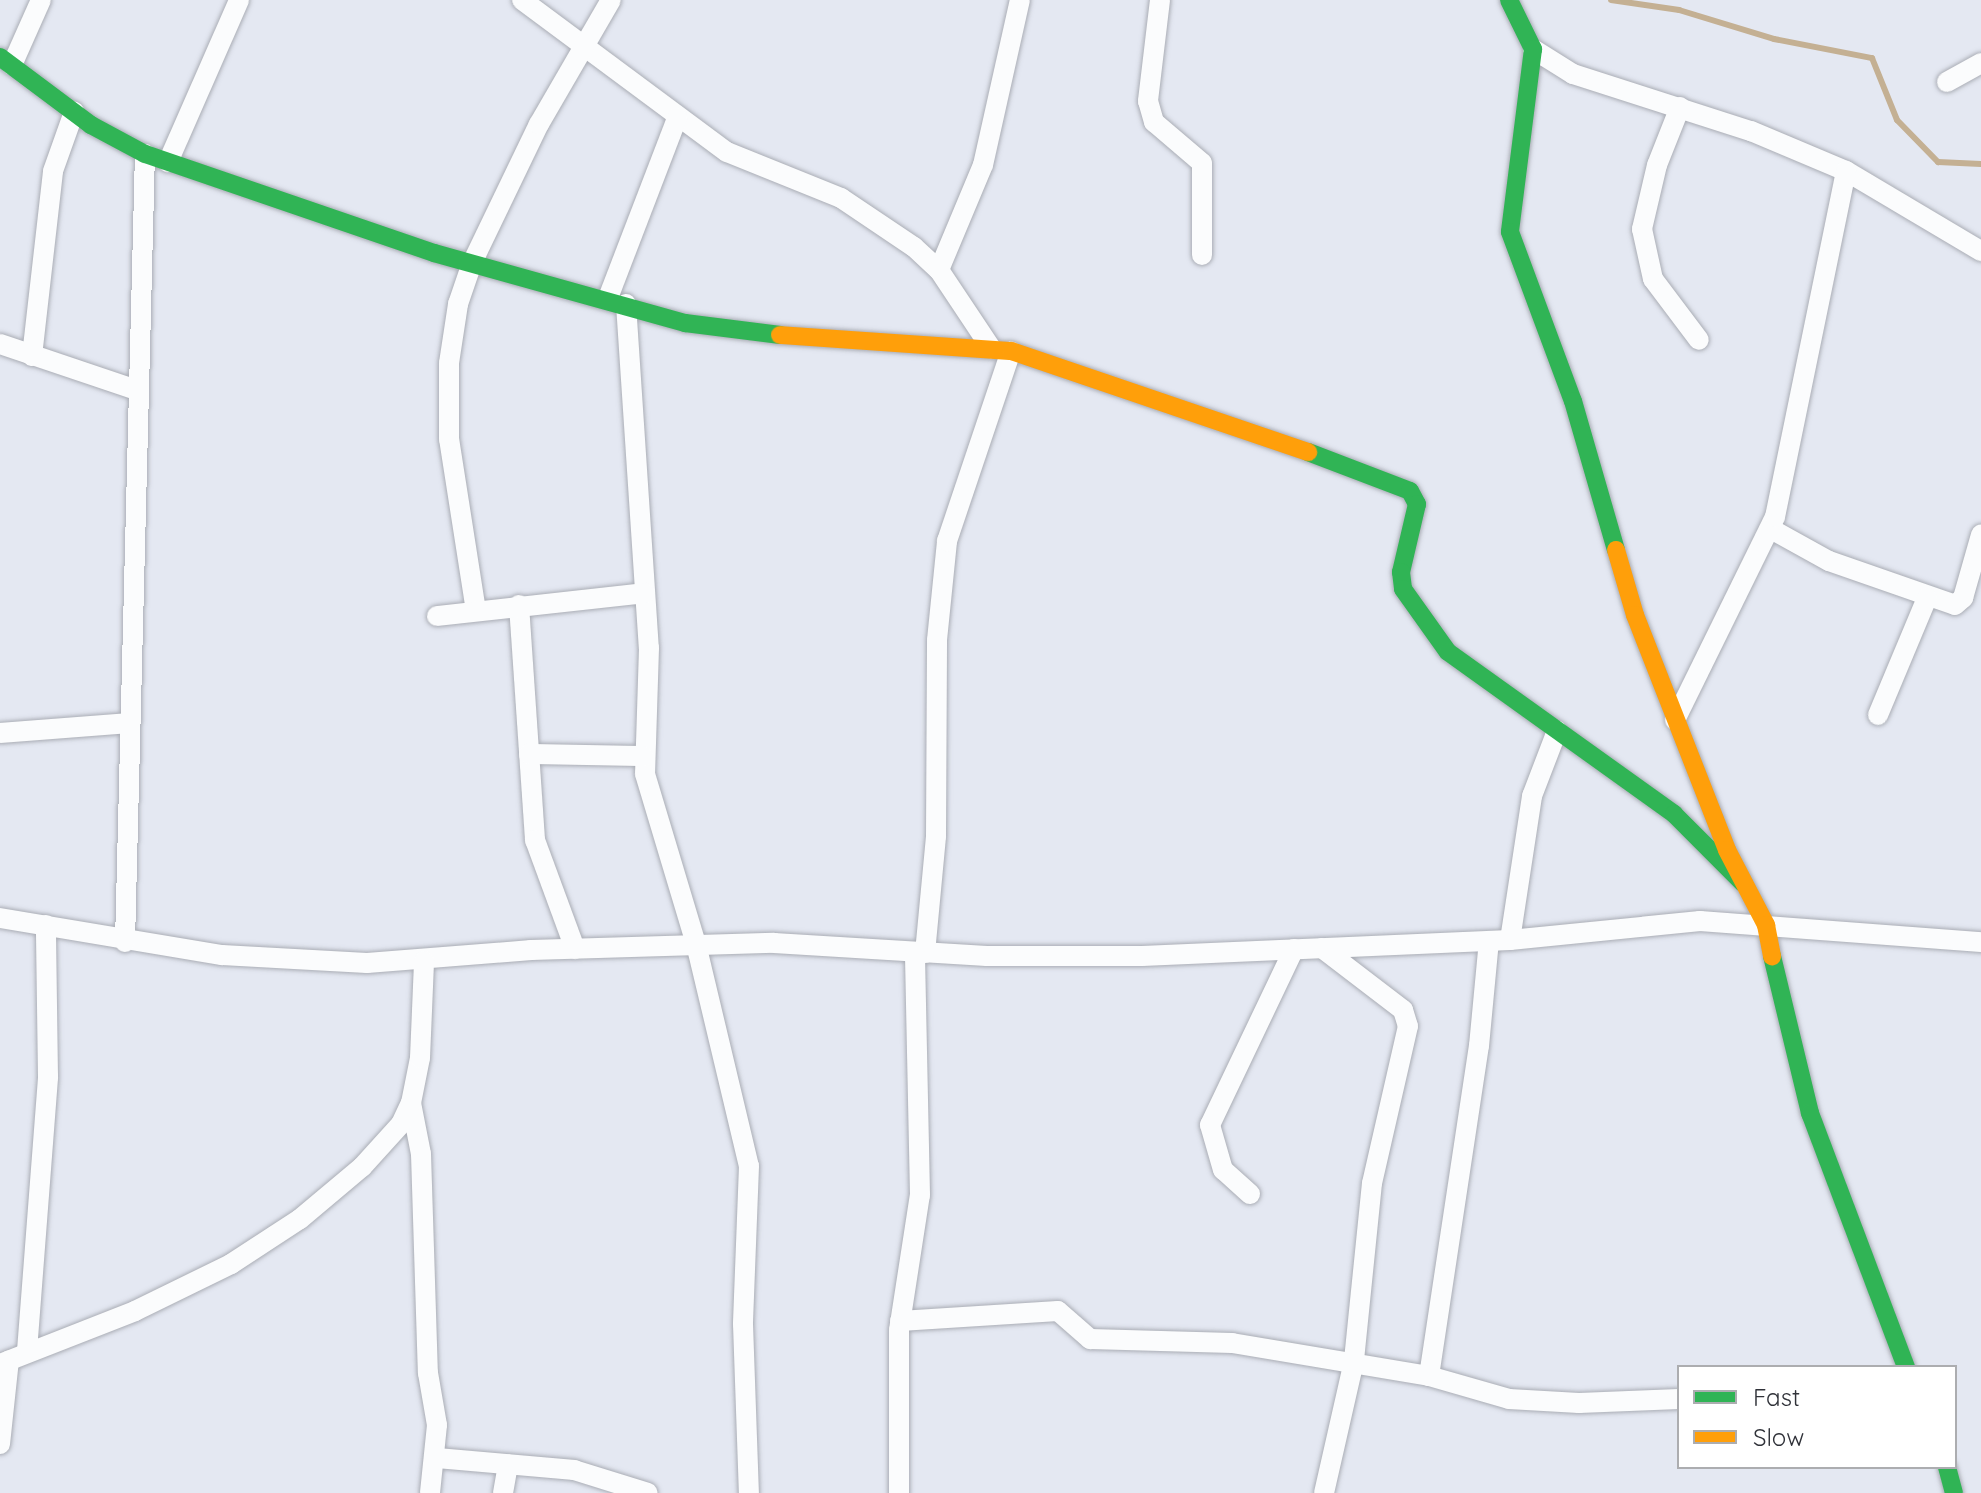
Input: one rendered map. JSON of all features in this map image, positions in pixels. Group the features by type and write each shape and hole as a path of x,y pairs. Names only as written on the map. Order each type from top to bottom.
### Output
{"street":[{"path":"41,0 6,61 74,112 145,154 251,194 472,263 617,301 685,323 740,332 1001,350 1404,486 1417,504 1401,572 1409,602 1448,652 1674,814 1743,883"},
{"path":"168,162 239,0"},
{"path":"522,0 587,46 677,118 727,152 865,211 939,270 1001,350"},
{"path":"476,611 448,421 453,333 472,263 539,124 611,0"},
{"path":"939,270 983,165 1020,0"},
{"path":"1160,0 1148,101 1154,122 1202,163 1202,255"},
{"path":"1509,0 1533,49 1573,74 1680,107 1846,171 1981,251"},
{"path":"1533,49 1510,232 1573,401 1635,615 1743,883 1766,925 1785,1024 1810,1113 1848,1224 1905,1365"},
{"path":"1947,82 1981,63"},
{"path":"1680,107 1657,165 1642,229 1653,279 1699,340"},
{"path":"32,356 53,171 74,112"},
{"path":"677,118 617,301 645,593 649,671 643,756 696,944 749,1166 743,1339 749,1493"},
{"path":"125,942 145,154"},
{"path":"1675,720 1771,529 1846,171"},
{"path":"0,344 137,390"},
{"path":"899,1493 900,1321 920,1195 920,953 936,836 937,640 947,541 1001,350"},
{"path":"1771,529 1829,561 1927,598 1961,603 1981,535"},
{"path":"437,616 645,593"},
{"path":"1878,715 1927,598"},
{"path":"519,605 535,840 575,949"},
{"path":"0,733 130,723"},
{"path":"1510,940 1532,796 1557,731"},
{"path":"529,754 643,756"},
{"path":"0,918 125,942 314,962 424,961 575,949 696,944 920,953 1142,956 1510,940 1700,921 1981,942"},
{"path":"0,1444 48,1077 46,925"},
{"path":"1429,1376 1481,1033 1489,941"},
{"path":"1322,948 1397,1004 1408,1026 1372,1183 1354,1361 1324,1493"},
{"path":"1250,1194 1223,1170 1210,1125 1294,949"},
{"path":"12,1358 180,1290 267,1242 362,1167 401,1124 411,1103 420,1058 424,961"},
{"path":"411,1103 421,1154 427,1360 437,1458 430,1493"},
{"path":"900,1321 1058,1311 1090,1339 1208,1339 1354,1361 1429,1376 1509,1399 1677,1399"},
{"path":"437,1458 574,1470 648,1493"},
{"path":"503,1493 508,1464"},
{"path":"1948,1469 1954,1493"},
{"path":"574,1470 579,1493"}],"waterway":[{"path":"1611,0 1679,10 1774,39 1872,58 1897,120 1938,162 1981,164"}],"traffic: fast":[{"path":"1509,0 1533,49 1510,232 1573,401 1616,550"},
{"path":"0,57 91,125 145,154 434,253 685,323 780,335"},
{"path":"1308,452 1410,491 1417,504 1401,572 1403,589 1448,652 1674,814 1743,883"},
{"path":"1772,956 1810,1113 1905,1365"},
{"path":"1948,1469 1954,1493"}],"traffic: slow":[{"path":"780,335 1011,351 1308,452"},
{"path":"1616,550 1635,615 1727,850 1766,925 1772,956"}]}
